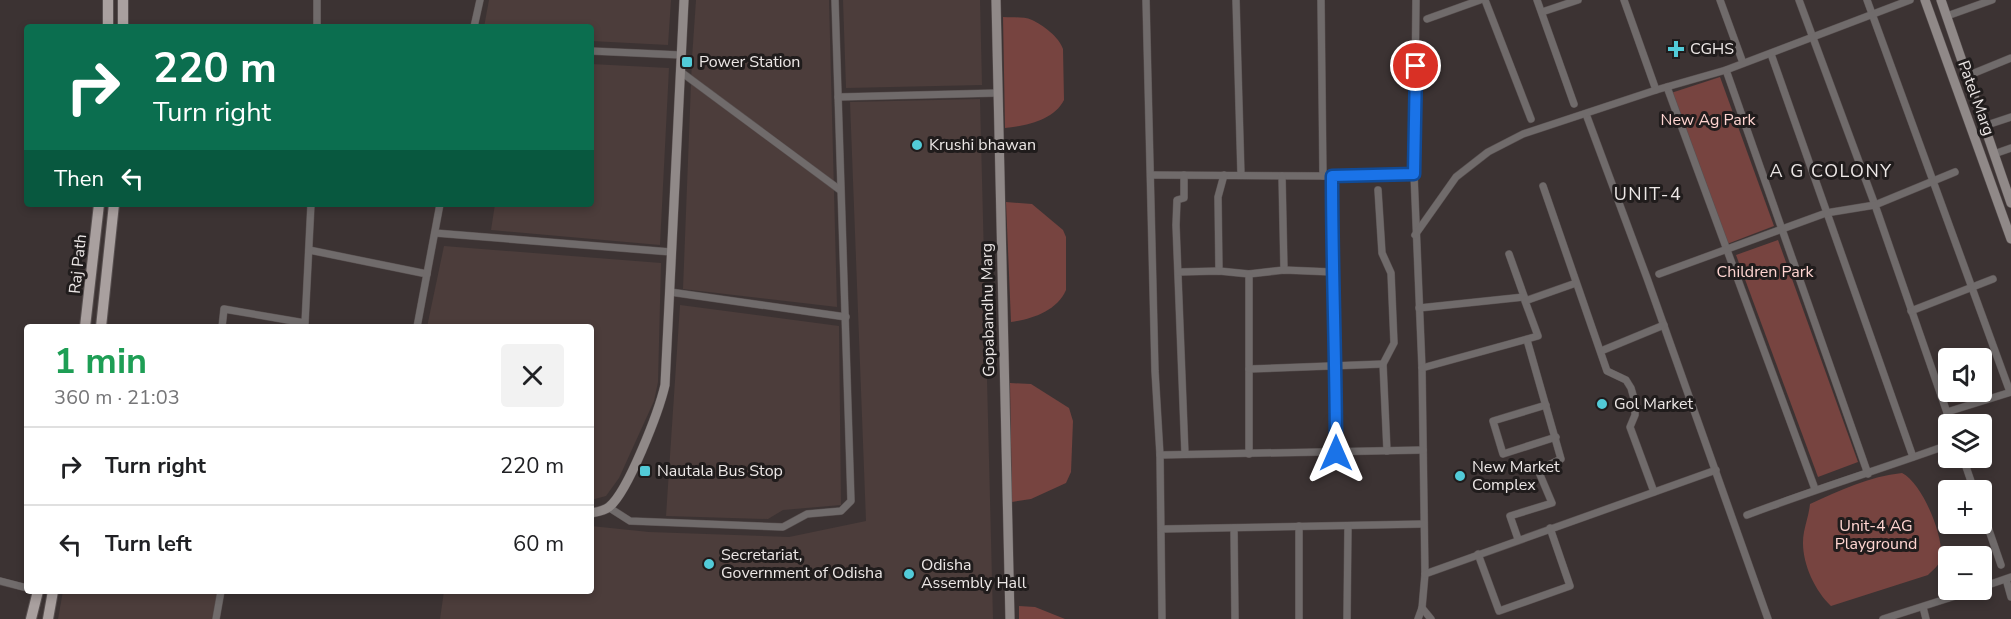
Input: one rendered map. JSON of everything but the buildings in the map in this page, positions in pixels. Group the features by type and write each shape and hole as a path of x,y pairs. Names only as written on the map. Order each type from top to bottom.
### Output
{"main road":[{"path":"108,0 108,24"},
{"path":"123,0 123,24"},
{"name":"Raj Path","path":"85,324 99,207"},
{"name":"Raj Path","path":"101,324 114,207"},
{"path":"31,619 37,594"},
{"path":"48,619 53,594"}],"street":[{"path":"317,0 317,24"},
{"path":"475,24 480,0"},
{"path":"594,512 608,507 620,492 661,404 665,386 684,0"},
{"path":"608,507 630,521 783,527 807,514 841,511 851,501 835,0"},
{"name":"Gopabandhu Marg","path":"996,0 1010,619"},
{"path":"1146,0 1155,371 1162,529 1162,619"},
{"path":"1236,0 1241,175"},
{"path":"1320,0 1323,176"},
{"path":"1416,0 1414,174 1422,368 1425,574 1422,608 1418,619"},
{"path":"1427,19 1482,0 1531,119"},
{"path":"1538,0 1574,104"},
{"path":"1542,12 1578,0"},
{"path":"1624,0 1656,90"},
{"path":"1720,0 1743,63"},
{"path":"1799,0 1875,205 1947,412 2010,392 1867,0"},
{"path":"1415,235 1456,177 1488,152 1523,134 1725,70 1910,0"},
{"name":"Patel Marg","path":"1925,0 2011,240"},
{"name":"Patel Marg","path":"1941,0 2011,202"},
{"path":"1947,16 1992,0"},
{"path":"594,51 681,55"},
{"path":"1771,54 1913,457"},
{"path":"1967,76 2011,58"},
{"path":"1725,70 1868,474"},
{"path":"681,72 840,190"},
{"path":"1667,87 1815,489"},
{"path":"838,97 998,93"},
{"path":"1586,114 1664,325 1768,619"},
{"path":"1984,126 2011,117"},
{"path":"1994,154 2011,148"},
{"path":"1659,274 1826,213 1875,205 1954,172"},
{"path":"1151,175 1414,174"},
{"path":"1184,175 1184,198 1177,200 1185,454"},
{"path":"1220,271 1218,197 1224,175"},
{"path":"1282,176 1284,270"},
{"path":"1332,176 1336,453"},
{"path":"1543,186 1607,371 1626,380 1631,388 1635,408 1630,427 1654,492"},
{"path":"1378,190 1382,253 1391,273 1394,343 1383,364 1387,452"},
{"path":"222,324 225,309 305,323 310,207"},
{"path":"418,324 439,207"},
{"path":"435,233 671,252"},
{"path":"309,250 427,274"},
{"path":"1422,368 1538,336 1509,254"},
{"path":"1179,272 1220,271 1249,274 1284,270 1332,272"},
{"path":"1249,274 1249,454"},
{"path":"1911,311 1993,279"},
{"path":"1419,308 1525,299 1576,283"},
{"path":"670,292 846,317"},
{"path":"1601,351 1664,325"},
{"path":"1518,539 1510,516 1552,502 1538,470 1561,459 1527,340"},
{"path":"1249,369 1383,364"},
{"path":"1546,405 1493,421 1503,454 1556,437"},
{"path":"1746,515 1815,489 1868,474 1938,448"},
{"path":"1160,455 1424,450"},
{"path":"1425,574 1716,470"},
{"path":"1162,529 1423,524"},
{"path":"1299,526 1299,619"},
{"path":"1347,619 1348,526"},
{"path":"1234,528 1235,619"},
{"path":"1478,554 1499,611 1570,586 1550,528"},
{"path":"1990,534 2001,565"},
{"path":"1992,584 2009,578 2011,597"},
{"path":"0,581 24,587"},
{"path":"216,619 220,594"},
{"path":"1883,619 1944,600"},
{"path":"1923,607 1926,619"},
{"path":"1422,608 1431,619"}],"shaded area":[{"path":"489,0 671,0 668,45 594,41 594,24 485,24"},
{"path":"696,0 829,0 837,307 683,289"},
{"path":"843,0 980,0 982,85 846,88"},
{"path":"594,64 669,68 660,245 491,230 495,207 594,207"},
{"path":"980,99 993,619 440,619 444,594 594,594 594,526 649,532 789,537 866,521 850,102"},
{"path":"444,246 661,263 658,382 654,401 619,478 606,496 594,499 594,324 428,324"},
{"path":"680,305 839,326 841,505 783,510 768,519 666,516"},
{"path":"62,594 224,594 220,619 58,619"}],"green space":[{"path":"1003,17 1032,20 1046,28 1058,40 1063,49 1064,100 1054,113 1039,121 1005,128"},
{"name":"New Ag Park","path":"1720,77 1774,226 1727,244 1671,93"},
{"path":"1006,202 1032,204 1063,230 1066,237 1066,290 1062,297 1043,313 1011,322"},
{"name":"Children Park","path":"1778,240 1858,462 1818,477 1736,255"},
{"path":"1010,383 1031,384 1069,408 1073,421 1071,472 1066,483 1031,499 1012,502"},
{"name":"Unit-4 AG Playground","path":"1902,473 1910,479 1924,498 1939,535 1941,546 1938,546 1938,564 1928,575 1831,606 1818,591 1806,562 1803,542 1810,504 1843,489"},
{"path":"1019,606 1035,607 1065,619 1019,619"}],"place":[{"name":"CGHS","path":"1676,49"},
{"name":"Power Station","path":"687,62"},
{"name":"Krushi bhawan","path":"917,145"},
{"name":"Gol Market","path":"1602,404"},
{"name":"Nautala Bus Stop","path":"645,471"},
{"name":"New Market Complex","path":"1460,476"},
{"name":"Secretariat, Government of Odisha","path":"709,564"},
{"name":"Odisha Assembly Hall","path":"909,574"}],"district":[{"name":"A G COLONY","path":"1831,171"},
{"name":"UNIT-4","path":"1648,194"}],"route":[{"path":"1336,453 1332,176 1414,174 1416,66"}]}
